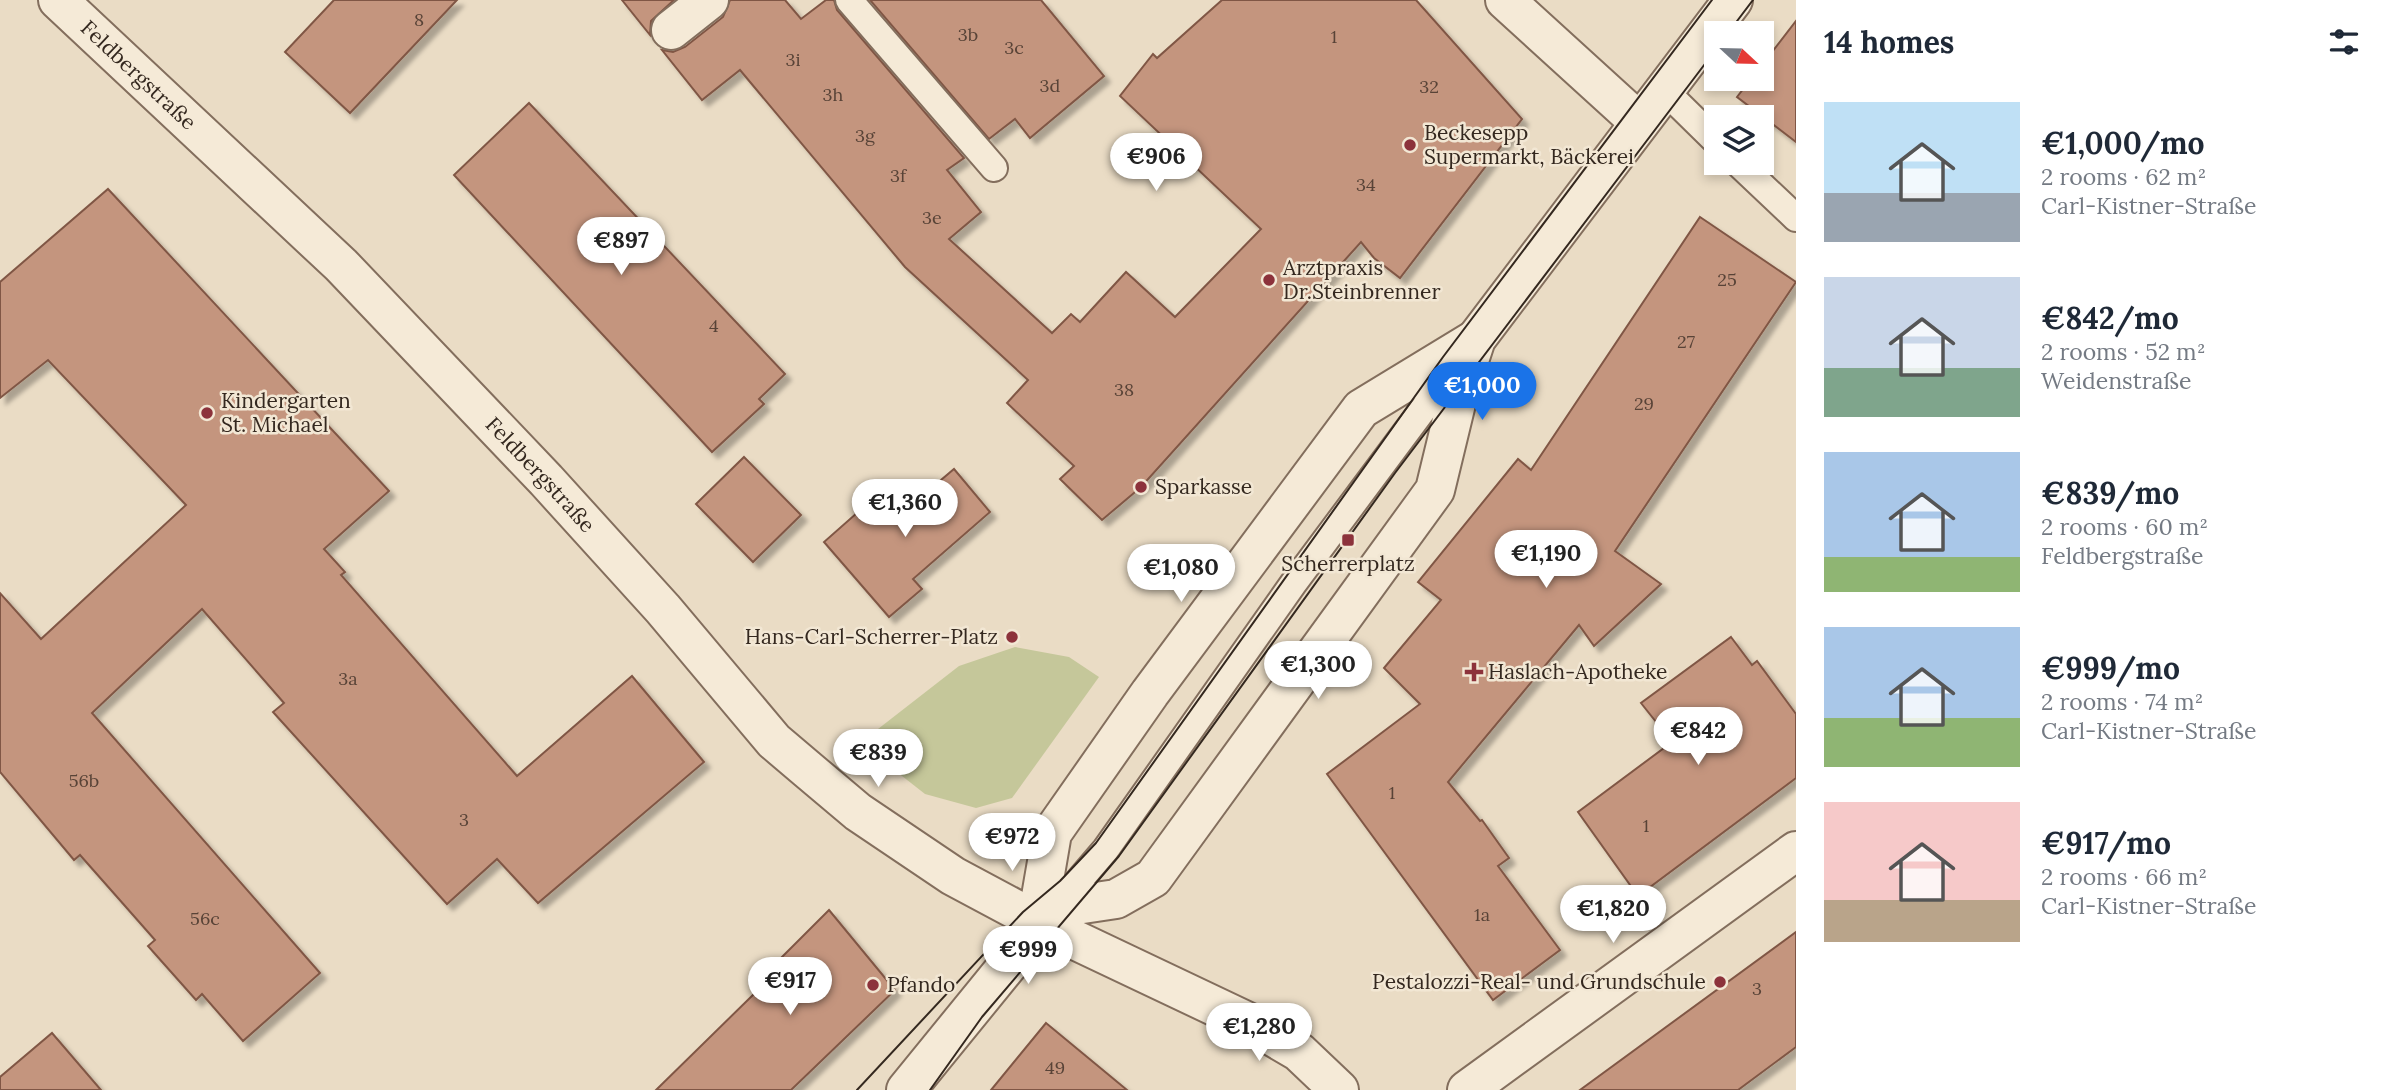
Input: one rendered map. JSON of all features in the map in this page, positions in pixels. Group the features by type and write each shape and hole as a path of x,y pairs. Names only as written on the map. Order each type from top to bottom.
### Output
{"street":[{"path":"671,30 709,0"},
{"path":"1505,0 1639,122"},
{"path":"906,1090 1042,923 1076,905 1116,899 1153,878 1435,490 1459,391 1476,339 1733,0"},
{"name":"Feldbergstraße","path":"62,2 341,265 564,499 663,609 774,741 858,812 953,876 1042,923 1250,1023 1299,1052 1339,1090"},
{"path":"1042,923 1041,897 1052,833 1150,693 1361,409 1476,339"},
{"path":"1467,1090 1796,850"}],"lane":[{"path":"849,0 994,168"},
{"path":"1664,90 1704,129"},
{"path":"1751,175 1796,218"},
{"path":"1042,923 1106,849 1293,583 1476,339"}],"green space":[{"path":"1015,647 1069,657 1099,677 1012,798 976,808 925,794 860,743 959,666"}],"building":[{"path":"334,0 457,0 350,113 285,52"},
{"path":"622,0 674,0 651,21 650,35"},
{"path":"730,0 785,0 801,19 826,0 834,0 837,10 964,158 947,170 981,212 949,239 1052,333 1071,314 1080,322 1126,272 1175,317 1261,229 1120,96 1153,54 1157,58 1222,0 1416,0 1522,119 1400,278 1374,258 1361,242 1141,487 1102,520 1060,479 1074,466 1007,403 1028,380 905,267 740,70 702,100 662,50 673,52 685,47 723,17"},
{"path":"870,0 1041,0 1104,76 1030,138 1015,119 989,139"},
{"path":"1796,21 1796,142 1774,125 1774,105 1747,105 1737,97 1742,91 1774,91 1774,49"},
{"path":"529,103 785,374 759,399 764,404 712,452 454,175"},
{"path":"108,189 389,491 324,549 345,572 341,575 517,776 632,676 704,762 538,903 497,859 447,904 273,712 284,703 202,609 92,713 320,973 243,1041 202,994 196,1000 148,946 155,940 80,855 74,860 0,772 0,593 41,639 186,505 48,360 0,398 0,282"},
{"path":"1700,217 1796,282 1615,551 1661,584 1594,646 1579,625 1448,782 1480,821 1482,820 1509,858 1498,866 1560,950 1493,1000 1327,774 1420,704 1384,668 1441,600 1418,582 1518,459 1531,470"},
{"path":"744,457 801,515 753,562 696,504"},
{"path":"954,469 990,512 913,579 922,589 889,617 824,542 883,490 902,513"},
{"path":"1731,637 1752,665 1757,661 1796,714 1796,778 1638,896 1578,812 1672,742 1641,703"},
{"path":"829,910 895,990 791,1090 656,1090 758,990 753,986"},
{"path":"1796,932 1796,1047 1738,1090 1580,1090"},
{"path":"1046,1023 1127,1090 991,1090"},
{"path":"52,1033 101,1090 0,1090 0,1077"}],"tram line":[{"path":"857,1090 1023,912 1060,881 1096,843 1443,357 1712,0"},
{"path":"1737,21 1753,0"},
{"path":"930,1090 982,1017 1119,856 1395,473 1704,65"}],"place":[{"name":"Beckesepp Supermarkt, Bäckerei","path":"1410,145"},
{"name":"Arztpraxis Dr.Steinbrenner","path":"1269,280"},
{"name":"Kindergarten St. Michael","path":"207,413"},
{"name":"Sparkasse","path":"1141,487"},
{"name":"Scherrerplatz","path":"1348,540"},
{"name":"Hans-Carl-Scherrer-Platz","path":"1012,637"},
{"name":"Haslach-Apotheke","path":"1474,672"},
{"name":"Pestalozzi-Real- und Grundschule","path":"1720,982"},
{"name":"Pfando","path":"873,985"}]}
